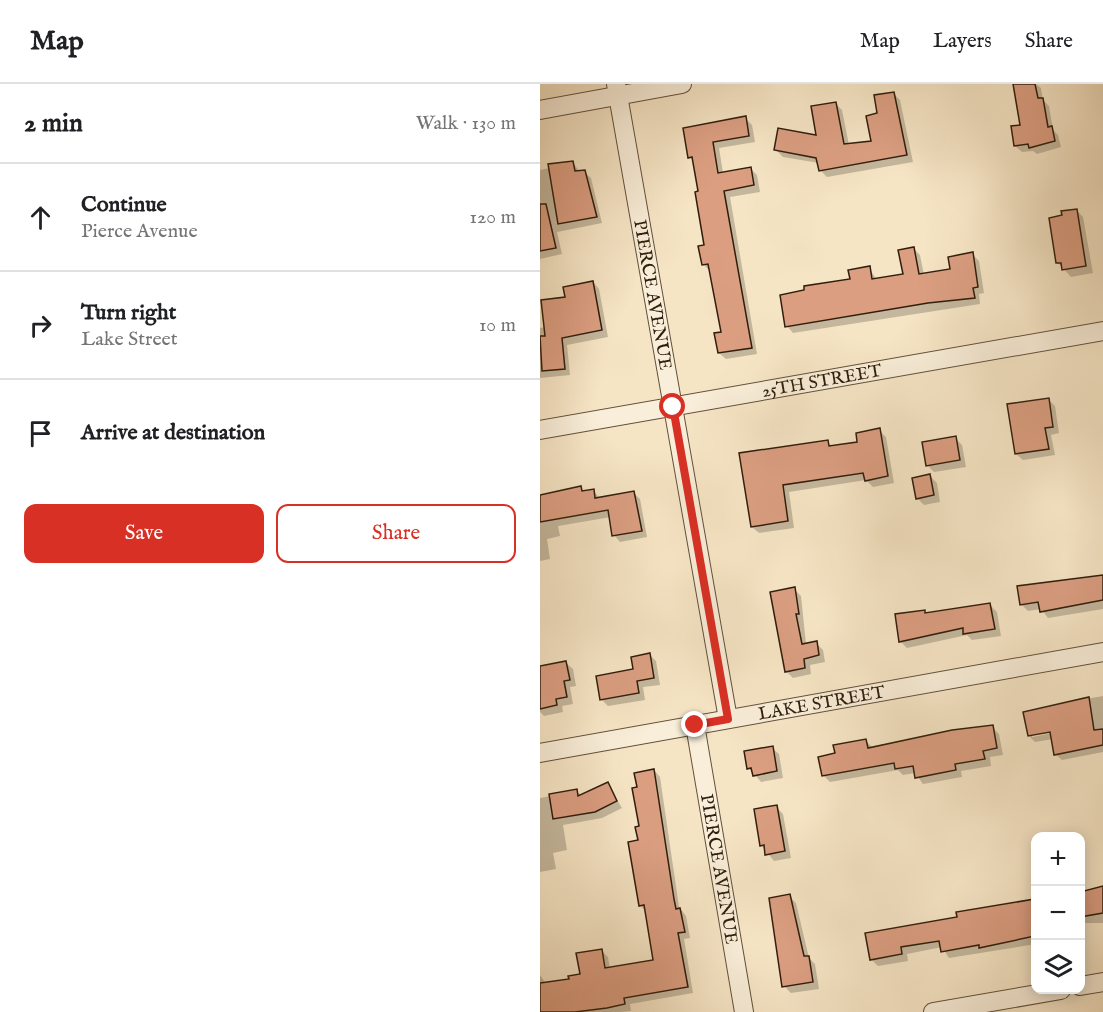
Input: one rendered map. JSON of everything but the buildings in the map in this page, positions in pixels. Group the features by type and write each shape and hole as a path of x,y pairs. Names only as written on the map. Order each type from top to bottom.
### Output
{"street":[{"path":"540,110 617,90 682,84"},
{"name":"PIERCE AVENUE","path":"617,90 728,719"},
{"name":"25TH STREET","path":"540,430 1103,330"},
{"name":"LAKE STREET","path":"540,753 1103,652"},
{"name":"PIERCE AVENUE","path":"695,725 744,1012"},
{"path":"1085,985 1103,982"},
{"path":"933,1012 1038,994"}],"route":[{"path":"673,407 728,719 695,725"}]}
